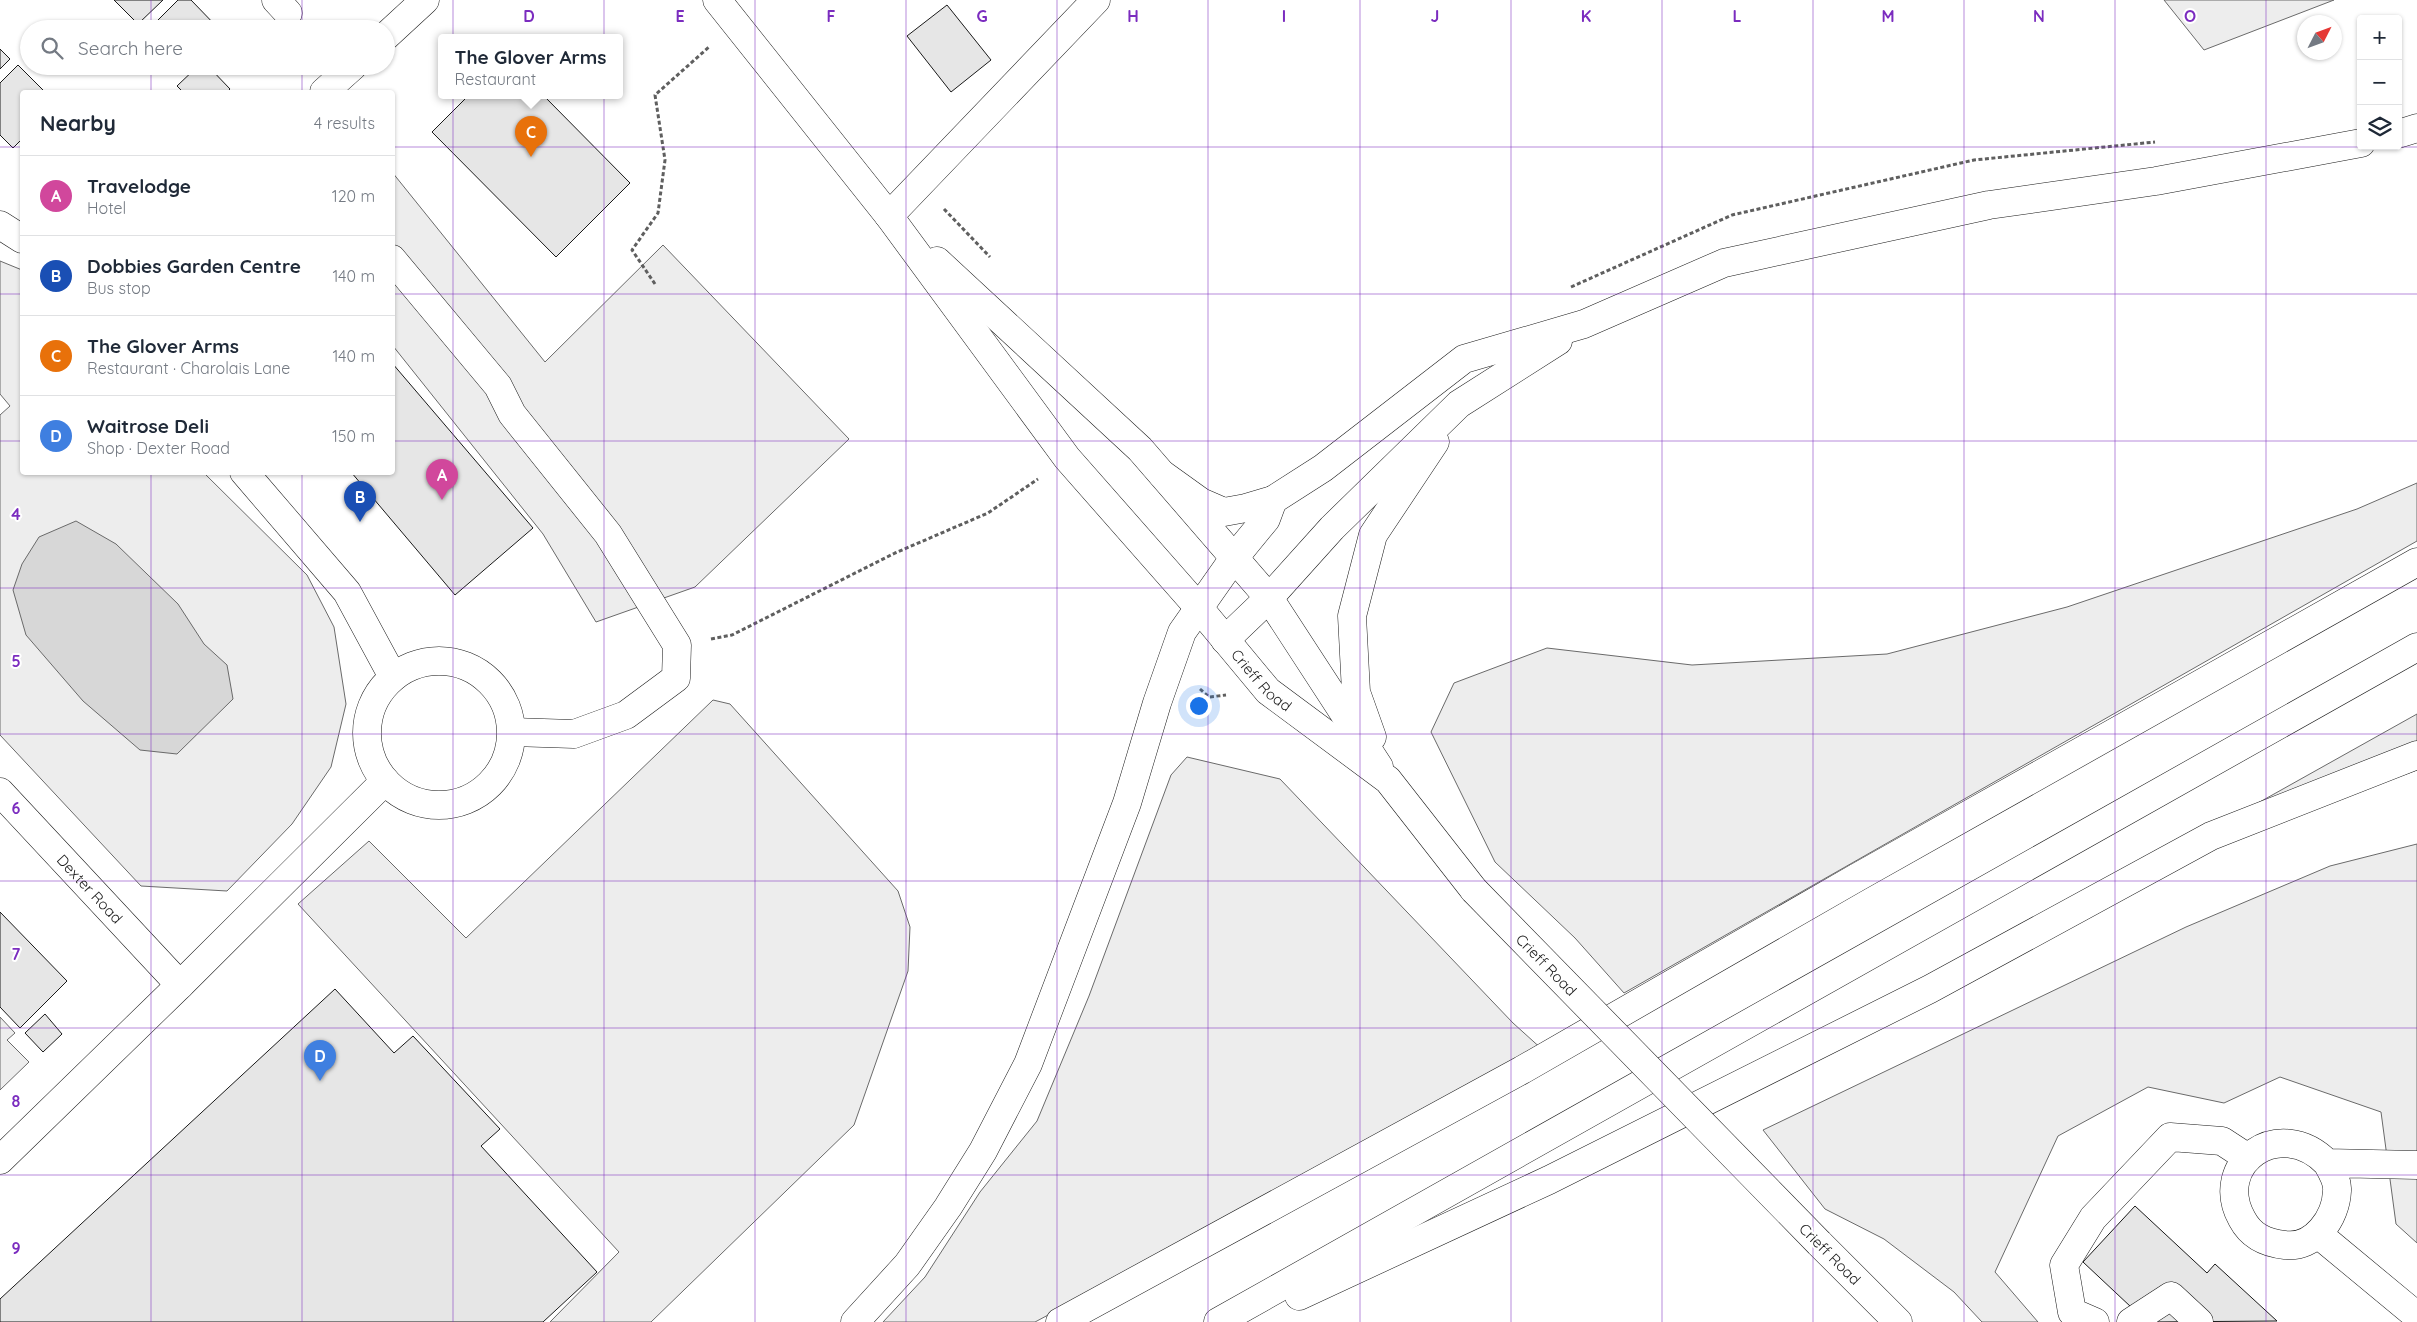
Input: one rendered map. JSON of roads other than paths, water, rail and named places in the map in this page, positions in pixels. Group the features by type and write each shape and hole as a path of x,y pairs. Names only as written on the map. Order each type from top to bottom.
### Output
{"main road":[{"path":"395,28 425,0"},
{"path":"717,0 889,216 1140,449 1269,598 1388,780"},
{"path":"889,216 1096,0"},
{"path":"326,90 343,75"},
{"path":"2402,133 2417,128"},
{"path":"1162,474 1201,502 1224,512 1274,500 1323,468 1464,359 1584,324 1724,263 1989,205 2156,181 2357,144"},
{"name":"Crieff Road","path":"889,216 1067,458 1199,608 1268,691 1388,780 1474,890 1898,1322"},
{"path":"0,225 20,238"},
{"path":"395,263 498,386 512,414 608,534 677,645 676,678 626,715 574,734 512,732"},
{"path":"1225,640 1269,598 1332,528 1459,404 1584,324"},
{"path":"1388,780 1356,692 1352,616 1373,535 1404,492 1459,404"},
{"path":"247,475 347,592 393,677"},
{"path":"855,1322 907,1266 948,1207 983,1151 1028,1064 1127,802 1157,702 1182,632 1234,558 1266,519 1274,500"},
{"path":"1060,1322 1522,1070 1856,878 2417,562"},
{"path":"1218,1322 2417,647"},
{"path":"436,660 459,663 480,672 497,688 508,709 512,732 509,755 499,776 482,792 463,802 442,806 421,804 401,795 384,781 372,762 366,739 368,716 377,694 393,677 413,665 436,660"},
{"path":"1243,1322 1549,1180 1922,994 2211,836 2417,755"},
{"path":"0,1160 180,985 384,781"},
{"name":"Dexter Road","path":"4,804 180,985"},
{"path":"2095,1322 2072,1312 2064,1265 2093,1218 2170,1137 2222,1141 2248,1158"},
{"path":"2288,1142 2301,1144 2317,1153 2327,1163 2336,1179 2337,1191 2333,1215 2318,1234 2303,1242 2289,1246 2270,1243 2254,1235 2247,1228 2235,1206 2234,1183 2248,1158 2270,1144 2288,1142"},
{"path":"2327,1163 2416,1165"},
{"path":"2318,1234 2417,1316"},
{"path":"2131,1322 2171,1296 2199,1322"}],"place":[{"name":"The Glover Arms","path":"531,157"},
{"name":"Travelodge","path":"442,500"},
{"name":"Dobbies Garden Centre","path":"360,522"},
{"name":"Waitrose Deli","path":"320,1081"}]}
